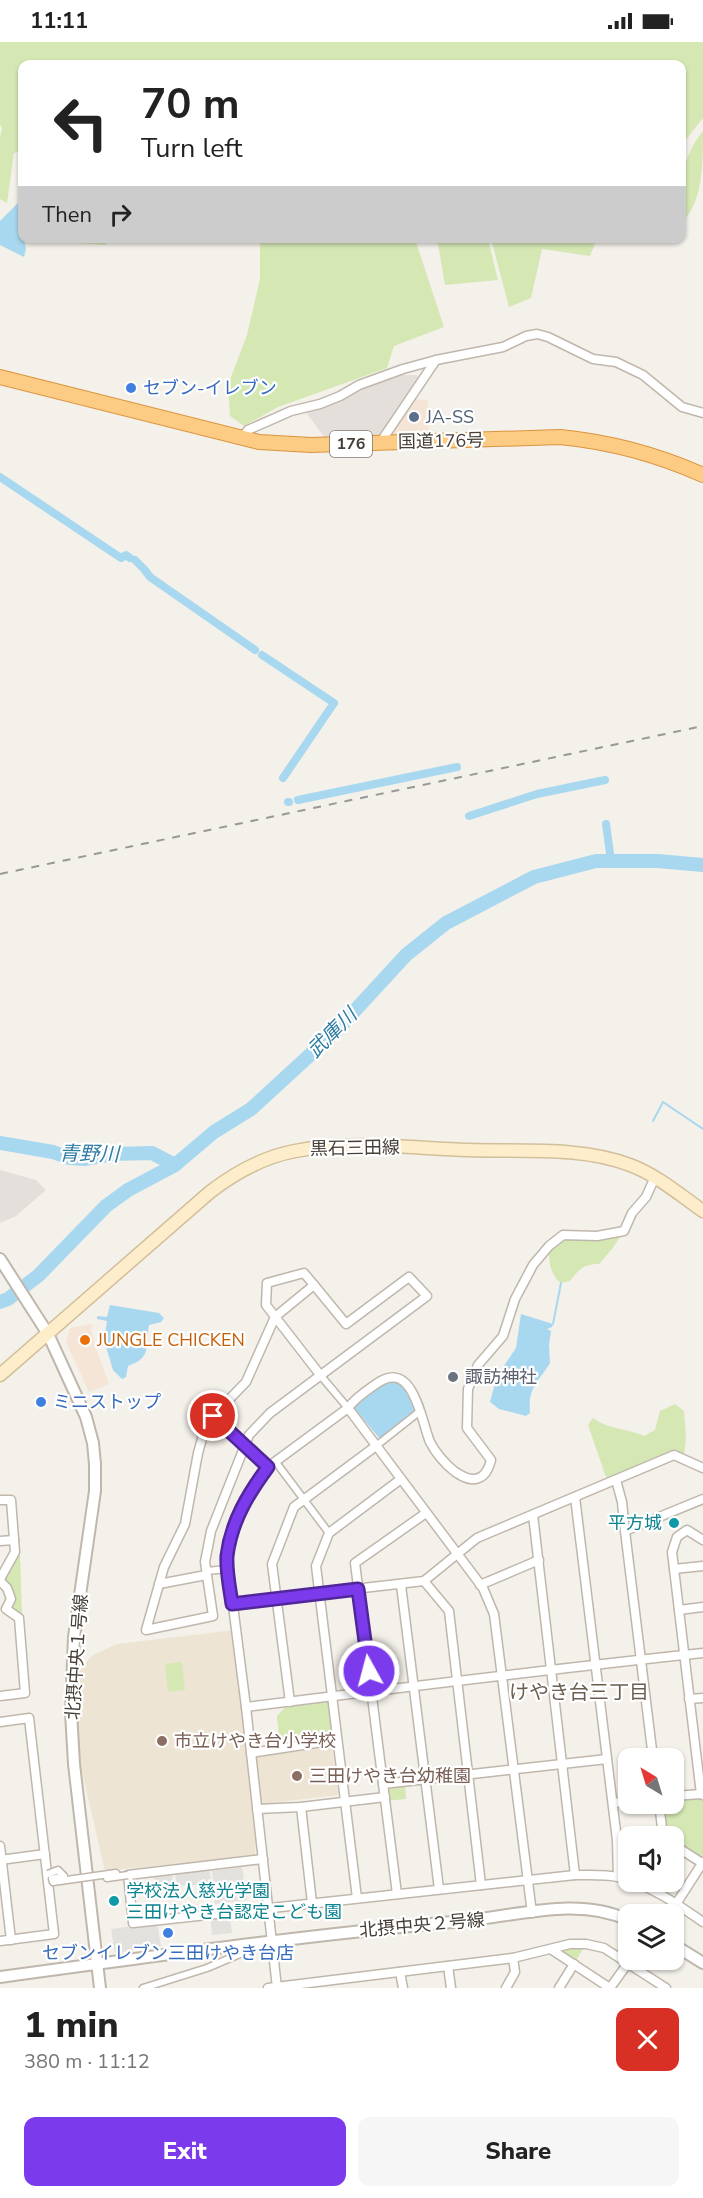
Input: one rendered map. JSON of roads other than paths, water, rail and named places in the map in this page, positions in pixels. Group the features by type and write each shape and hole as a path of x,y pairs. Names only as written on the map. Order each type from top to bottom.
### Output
{"highway":[{"name":"国道176号","path":"0,377 242,438 285,444 560,437 593,440 666,459 703,475"}],"main road":[{"name":"黒石三田線","path":"0,1375 45,1329 210,1192 234,1174 258,1162 293,1151 375,1145 579,1154 630,1165 655,1177 703,1211"}],"street":[{"path":"242,438 248,430 291,411 340,396 359,385 436,360 503,347 526,336 537,334 593,359 616,362 643,375 682,408 703,413"},
{"path":"380,443 436,360"},
{"path":"618,1957 604,1948 586,1944 570,1944 513,1958 359,1977 317,1985 274,1988 272,1940 227,1558 238,1513 250,1491 272,1464 348,1408 353,1401 384,1378 392,1377 405,1382 410,1387 415,1394 419,1412 432,1445 449,1467 469,1479 476,1480 485,1475 491,1460 467,1428 468,1389 478,1365 503,1336 515,1299 533,1265 549,1246 563,1235 597,1236 624,1231 632,1213 646,1197 655,1177"},
{"name":"北摂中央１号線","path":"0,1259 45,1329 86,1417 93,1443 95,1491 74,1637 71,1712 100,1988"},
{"path":"314,1285 275,1317 246,1382 213,1416 204,1432 185,1524 159,1584 146,1630 213,1616 206,1573 206,1554 211,1531 244,1445 259,1422 321,1376 427,1296 409,1277 346,1324 314,1285 304,1273 267,1283 266,1305 275,1317 321,1376 348,1408 480,1585 494,1614 532,1913"},
{"path":"290,1702 272,1564 294,1508 419,1412"},
{"path":"213,1416 244,1445 272,1464 329,1533"},
{"path":"232,1604 424,1581 477,1539 674,1455 703,1468"},
{"path":"357,1898 316,1566 329,1533 401,1479"},
{"path":"616,1479 626,1531 652,1748"},
{"path":"128,1875 133,1923 575,1875 618,1877 613,1803 575,1497"},
{"path":"626,1531 703,1499"},
{"path":"0,1500 11,1500 15,1552 0,1580 8,1588 11,1599 0,1617"},
{"path":"397,1894 355,1563 426,1513"},
{"path":"533,1515 575,1875"},
{"path":"684,1795 702,1794 672,1551 676,1537 687,1530 703,1540"},
{"path":"0,1541 14,1540"},
{"path":"480,1585 538,1560"},
{"path":"674,1569 703,1566"},
{"path":"159,1584 228,1569"},
{"path":"424,1581 449,1611 481,1885"},
{"path":"401,1585 440,1889"},
{"path":"679,1610 703,1607"},
{"path":"0,1696 25,1693 19,1618 6,1609"},
{"path":"246,1707 551,1669 703,1653"},
{"path":"689,1699 703,1698"},
{"path":"0,1722 29,1718 54,1934 0,1941"},
{"path":"251,1753 336,1740"},
{"path":"383,1784 607,1760"},
{"path":"257,1809 301,1807 385,1797"},
{"path":"613,1803 618,1802"},
{"path":"301,1807 312,1903"},
{"path":"0,1846 11,1940"},
{"path":"654,1892 676,1904 703,1863 684,1851"},
{"path":"1,1860 45,1854"},
{"path":"48,1874 58,1870 64,1876 52,1880 53,1882 116,1873 117,1875 107,1876 107,1878 263,1859"},
{"name":"北摂中央２号線","path":"0,1977 272,1940 560,1909 594,1909 618,1917"},
{"path":"684,1909 703,1922"},
{"path":"143,1988 236,1957 272,1940"},
{"path":"552,1950 610,1988 623,1970"},
{"path":"684,1951 703,1963"},
{"path":"506,1988 515,1972 513,1958"},
{"path":"559,1988 574,1964"},
{"path":"448,1966 451,1988"},
{"path":"638,1970 660,1986"},
{"path":"400,1972 403,1988"},
{"path":"359,1977 361,1988"}],"water":[{"path":"18,203 18,243 25,243 24,257 0,245 0,221"},
{"path":"110,1305 159,1313 164,1318 161,1322 149,1325 145,1355 136,1363 128,1366 126,1377 122,1379 113,1370 104,1340 107,1321 97,1319 97,1316 107,1317"},
{"path":"521,1314 553,1324 547,1329 551,1331 550,1363 532,1391 530,1413 526,1416 499,1409 490,1402 497,1376 516,1348"},
{"path":"393,1380 409,1392 416,1410 380,1439 354,1408 356,1402 383,1382"}],"waterway":[{"path":"0,477 121,558 126,555 130,558"},
{"path":"135,560 150,577 255,650"},
{"path":"262,655 334,703 283,778"},
{"path":"298,800 457,767"},
{"path":"469,816 537,794 605,780"},
{"path":"606,824 611,861"},
{"name":"武庫川","path":"0,1302 8,1299 39,1275 106,1206 128,1190 175,1165 214,1132 251,1109 336,1031 406,955 446,923 534,877 596,861 658,861 703,865"},
{"path":"653,1121 663,1102 703,1129"},
{"name":"青野川","path":"0,1143 53,1152 69,1158 84,1159 113,1154 152,1153 175,1165"},
{"path":"553,1324 561,1283"}],"railway":[{"path":"0,874 703,726"}],"place":[{"name":"セブン-イレブン","path":"131,388"},
{"name":"JA-SS","path":"414,417"},
{"name":"JUNGLE CHICKEN","path":"85,1340"},
{"name":"諏訪神社","path":"453,1377"},
{"name":"ミニストップ","path":"41,1402"},
{"name":"平方城","path":"674,1523"},
{"name":"市立けやき台小学校","path":"162,1741"},
{"name":"三田けやき台幼稚園","path":"297,1776"},
{"name":"学校法人慈光学園 三田けやき台認定こども園","path":"114,1901"},
{"name":"セブンイレブン三田けやき台店","path":"168,1933"}],"district":[{"name":"けやき台三丁目","path":"579,1692"}]}
